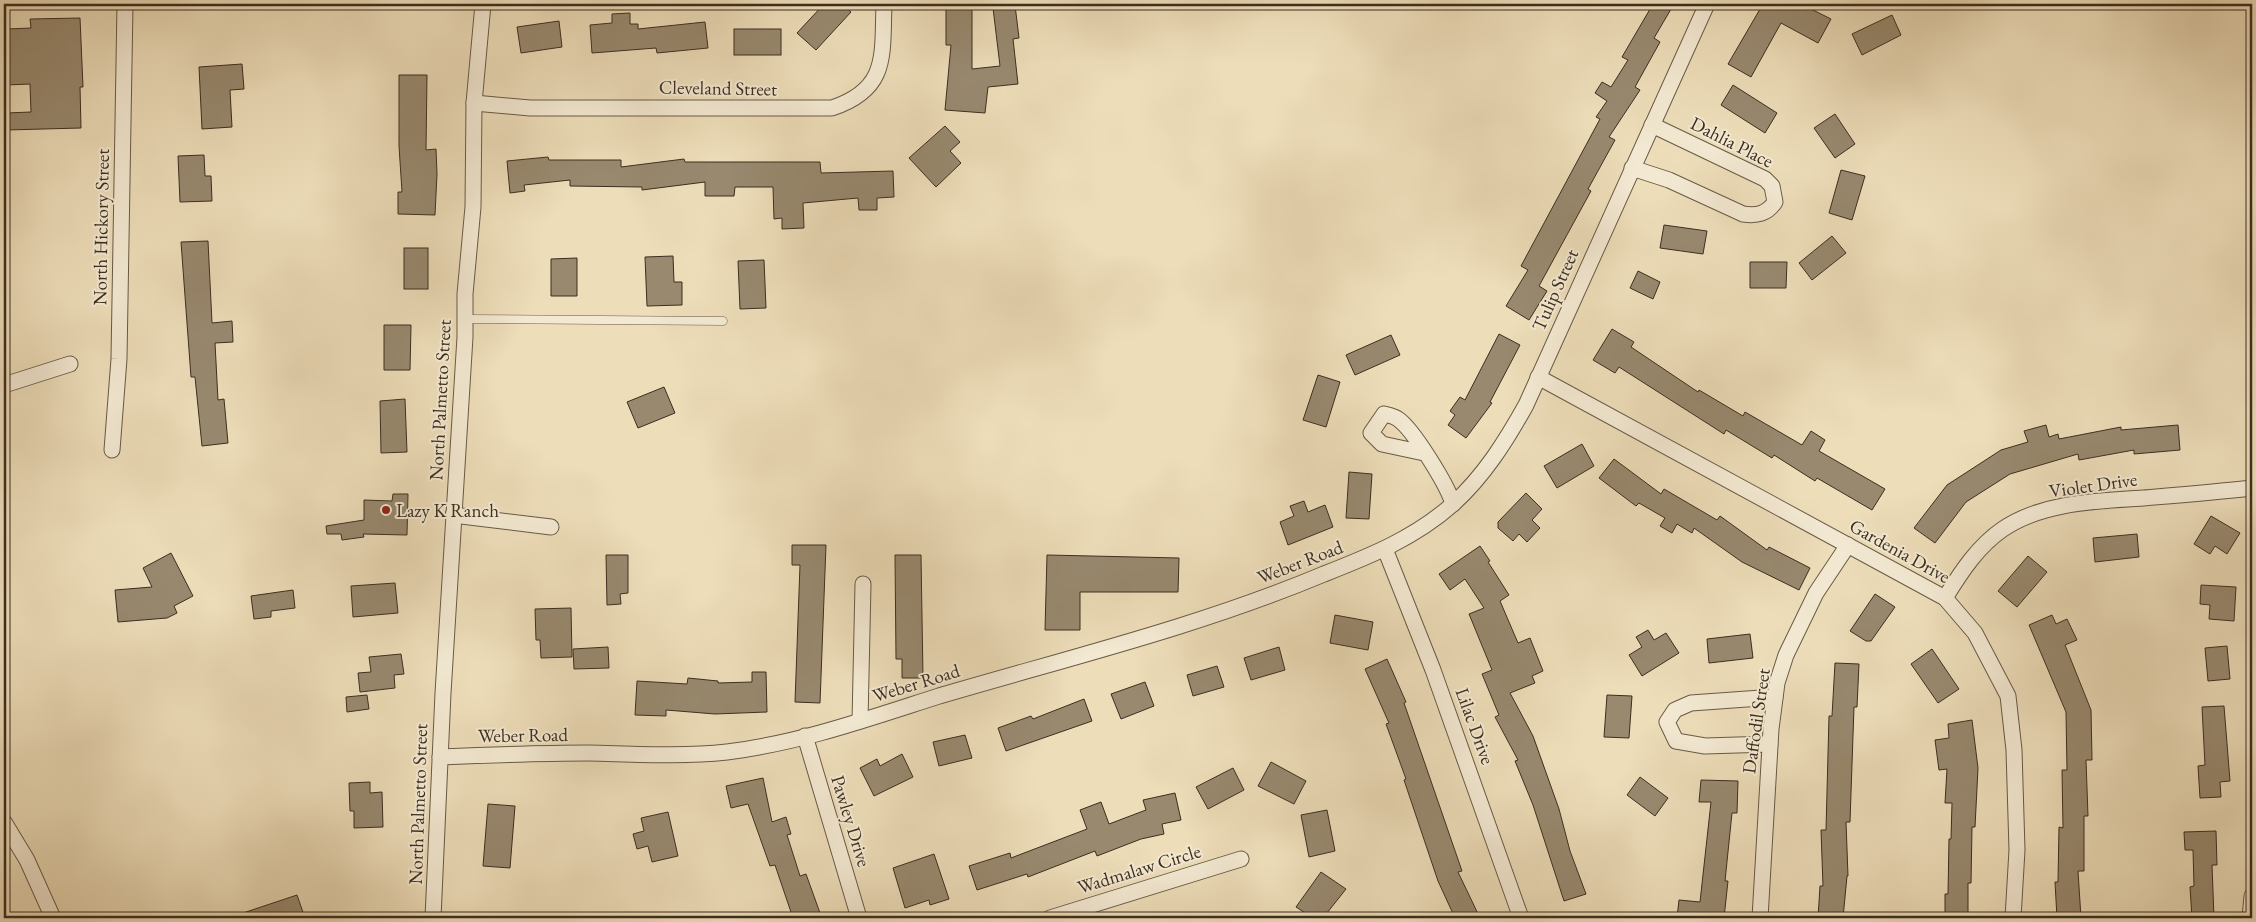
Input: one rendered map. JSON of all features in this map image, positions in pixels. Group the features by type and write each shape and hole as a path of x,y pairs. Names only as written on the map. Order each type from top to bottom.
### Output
{"street":[{"name":"North Hickory Street","path":"112,450 119,359 124,4"},
{"name":"North Palmetto Street","path":"433,918 453,515 458,460 467,249 472,207 474,103 483,4"},
{"name":"Cleveland Street","path":"474,103 530,108 832,108 860,96 871,85 882,56 884,4"},
{"name":"Tulip Street","path":"1385,550 1408,537 1453,504 1494,459 1526,405 1707,4"},
{"name":"Dahlia Place","path":"1632,168 1669,180 1743,214 1753,216 1762,214 1771,208 1775,202 1772,186 1765,179 1652,125"},
{"path":"4,385 70,364"},
{"name":"Gardenia Drive","path":"1538,377 1945,598 1975,633 2008,696 2014,750 2017,850 2013,918"},
{"path":"1424,453 1450,491 1453,504"},
{"name":"Violet Drive","path":"1945,598 1958,576 1982,547 2004,529 2029,516 2078,503 2252,488"},
{"path":"453,515 551,527"},
{"name":"Daffodil Street","path":"1760,918 1770,744 1775,698 1786,655 1816,593 1848,545"},
{"name":"Weber Road","path":"440,757 726,752 805,736 1207,619 1284,591 1385,550"},
{"name":"Lilac Drive","path":"1385,550 1433,670 1522,918"},
{"path":"860,721 863,584"},
{"path":"1770,744 1705,746 1676,741 1667,722 1675,710 1691,703 1775,698"},
{"name":"Pawley Drive","path":"805,736 859,918"},
{"path":"4,822 27,860 53,918"},
{"name":"Wadmalaw Circle","path":"1050,918 1241,859"},
{"path":"2250,918 2252,896"}],"lane":[{"path":"465,319 723,321"}],"building":[{"path":"824,4 842,4 851,12 816,50 797,33"},
{"path":"946,4 972,4 972,69 1000,66 993,8 1015,5 1019,38 1013,39 1018,84 988,87 985,113 945,110 951,45 946,45"},
{"path":"1653,4 1674,4 1654,38 1660,42 1635,87 1640,90 1609,137 1615,140 1588,189 1591,191 1539,286 1547,291 1529,320 1506,306 1528,270 1521,266 1600,119 1596,117 1607,101 1595,93 1602,82 1611,87 1628,60 1622,57"},
{"path":"1763,4 1801,4 1831,19 1818,43 1781,23 1751,77 1728,64"},
{"path":"630,13 630,24 638,24 638,29 705,22 708,48 657,53 656,48 592,53 590,25 612,23 612,14"},
{"path":"1892,15 1901,35 1862,55 1852,34"},
{"path":"80,18 83,87 80,87 81,128 6,130 6,113 31,112 30,84 6,85 7,29 31,28 30,19"},
{"path":"559,21 562,47 521,53 517,27"},
{"path":"734,29 781,29 781,55 734,55"},
{"path":"242,64 244,89 230,90 232,127 202,129 199,67"},
{"path":"399,75 427,75 426,150 436,149 435,215 398,214 398,192 402,192 399,146"},
{"path":"1733,85 1777,113 1765,133 1721,105"},
{"path":"1835,114 1855,144 1835,158 1814,128"},
{"path":"945,126 960,142 950,151 961,163 936,187 909,158"},
{"path":"204,155 205,176 211,176 212,201 180,202 178,156"},
{"path":"548,157 549,160 621,160 621,167 684,159 685,162 820,162 821,173 893,171 894,197 877,198 877,210 859,210 858,198 803,203 804,228 782,229 782,218 774,219 773,187 735,187 734,196 705,196 705,182 642,190 642,187 570,186 570,180 524,185 525,191 510,193 507,161"},
{"path":"1841,170 1865,176 1852,220 1829,213"},
{"path":"1664,225 1707,231 1703,254 1660,248"},
{"path":"1832,236 1846,253 1812,280 1799,263"},
{"path":"208,241 212,323 232,321 233,342 215,343 218,400 224,399 228,443 202,446 195,377 191,377 181,242"},
{"path":"404,248 428,248 428,289 404,289"},
{"path":"673,256 674,282 682,282 682,305 647,306 645,257"},
{"path":"577,258 577,296 551,296 551,259"},
{"path":"764,260 766,308 740,309 738,261"},
{"path":"1750,262 1787,262 1786,288 1750,288"},
{"path":"1638,271 1660,282 1653,299 1630,288"},
{"path":"384,325 411,325 410,370 384,370"},
{"path":"1612,329 1634,342 1631,347 1698,392 1699,390 1743,416 1745,412 1802,445 1811,431 1825,440 1819,451 1885,489 1872,510 1817,478 1815,481 1774,455 1772,458 1726,430 1724,434 1619,367 1615,373 1593,360"},
{"path":"1499,334 1520,345 1490,402 1492,403 1466,438 1448,425 1455,415 1450,411 1460,397 1465,400"},
{"path":"1391,335 1400,355 1355,375 1346,355"},
{"path":"1318,375 1340,382 1326,427 1303,420"},
{"path":"664,387 675,413 638,428 627,402"},
{"path":"405,399 407,452 381,453 380,401"},
{"path":"2046,425 2049,437 2058,434 2059,439 2121,427 2121,430 2178,425 2180,450 2134,454 2134,450 2079,460 2078,454 2010,474 1966,502 1935,543 1914,528 1947,485 2001,450 2028,442 2024,431"},
{"path":"1582,444 1594,466 1557,488 1544,466"},
{"path":"1614,459 1661,494 1664,489 1717,520 1720,516 1767,550 1769,547 1810,568 1799,590 1742,562 1694,528 1692,533 1677,524 1672,533 1660,526 1665,518 1639,503 1636,506 1599,478"},
{"path":"1349,472 1372,474 1369,519 1346,518"},
{"path":"1526,493 1542,509 1532,520 1540,528 1527,542 1519,534 1513,541 1498,528 1498,522"},
{"name":"Lazy K Ranch","path":"393,494 408,494 407,535 363,534 364,537 342,540 341,534 327,534 326,526 364,520 364,500 392,501"},
{"path":"1304,501 1308,512 1325,505 1333,527 1288,545 1280,522 1294,516 1290,506"},
{"path":"2211,516 2240,533 2227,554 2215,546 2210,554 2194,544"},
{"path":"2137,534 2139,557 2095,562 2093,538"},
{"path":"792,545 826,545 820,703 795,702 800,565 792,565"},
{"path":"1480,546 1509,595 1500,601 1518,643 1530,638 1543,671 1532,676 1535,683 1510,693 1533,736 1586,894 1564,901 1533,805 1515,761 1518,760 1495,717 1499,715 1482,674 1492,670 1469,614 1484,608 1465,579 1450,590 1439,574"},
{"path":"171,553 193,596 174,606 177,613 167,618 118,622 115,590 152,587 143,568"},
{"path":"606,555 628,555 628,593 620,594 621,604 607,605"},
{"path":"895,555 921,555 923,678 902,678 902,659 896,659"},
{"path":"1047,555 1179,558 1178,592 1080,592 1080,630 1045,630"},
{"path":"2028,556 2047,572 2017,607 1998,591"},
{"path":"395,583 398,613 353,617 351,586"},
{"path":"2201,585 2236,587 2234,621 2209,619 2210,605 2200,604"},
{"path":"293,590 295,608 271,611 271,617 254,619 251,596"},
{"path":"1875,594 1895,607 1871,641 1866,641 1850,631"},
{"path":"571,608 572,657 541,658 540,640 536,640 535,609"},
{"path":"1335,615 1373,622 1368,650 1330,643"},
{"path":"2052,615 2056,624 2067,619 2077,640 2065,645 2091,710 2092,760 2086,760 2088,816 2084,816 2084,871 2078,871 2081,918 2057,918 2055,882 2058,882 2059,827 2063,828 2062,770 2067,770 2066,712 2029,625"},
{"path":"1648,630 1654,640 1666,633 1679,653 1642,676 1629,655 1642,647 1636,637"},
{"path":"1750,634 1753,658 1709,663 1707,639"},
{"path":"2227,646 2230,679 2208,681 2205,648"},
{"path":"608,647 609,668 574,669 573,649"},
{"path":"1279,647 1285,670 1251,680 1244,658"},
{"path":"1932,649 1959,689 1938,703 1911,664"},
{"path":"401,654 404,674 394,675 395,688 360,692 358,673 371,672 369,657"},
{"path":"1387,659 1406,702 1404,703 1462,871 1458,872 1480,918 1455,918 1438,881 1404,780 1406,779 1386,724 1389,723 1365,669"},
{"path":"1835,663 1859,664 1857,707 1854,707 1850,822 1846,822 1848,876 1843,918 1818,918 1820,886 1823,886 1821,830 1826,830 1829,716 1832,716"},
{"path":"1217,666 1224,687 1193,696 1187,675"},
{"path":"752,672 766,672 767,712 715,714 666,710 666,716 635,715 637,681 687,684 688,678 718,681 718,683 752,682"},
{"path":"1145,682 1154,706 1121,719 1111,694"},
{"path":"367,695 369,709 347,712 346,697"},
{"path":"1607,695 1632,696 1629,738 1604,737"},
{"path":"1084,699 1092,721 1006,751 998,728 1031,716 1033,719"},
{"path":"2224,706 2230,781 2220,782 2221,797 2200,798 2198,766 2205,765 2202,707"},
{"path":"1972,720 1978,768 1975,827 1972,827 1971,883 1968,883 1968,918 1945,918 1945,894 1948,894 1952,803 1945,803 1947,769 1939,770 1935,740 1949,738 1948,724"},
{"path":"965,735 972,758 939,766 933,742"},
{"path":"902,754 913,777 874,796 860,768 877,759 880,766"},
{"path":"1271,762 1306,781 1294,804 1258,786"},
{"path":"1233,768 1244,790 1208,809 1196,787"},
{"path":"1640,777 1668,798 1655,816 1627,795"},
{"path":"763,778 772,822 786,817 791,834 787,835 800,876 806,874 820,913 806,918 793,918 775,865 770,866 748,804 731,808 726,786"},
{"path":"1701,780 1738,781 1737,813 1732,813 1725,881 1728,881 1724,918 1677,918 1679,900 1700,902 1711,802 1699,802"},
{"path":"370,782 370,793 382,792 383,827 354,828 354,811 350,811 349,783"},
{"path":"1175,793 1181,820 1162,824 1164,834 1141,839 1097,856 1095,851 1028,877 1027,874 977,890 969,866 1010,853 1011,858 1087,829 1080,810 1101,802 1109,824 1146,810 1143,800"},
{"path":"488,804 515,806 510,868 483,866"},
{"path":"1327,810 1335,851 1309,857 1301,815"},
{"path":"668,812 678,856 652,862 648,846 637,849 633,834 644,831 641,818"},
{"path":"2216,831 2217,865 2212,865 2214,918 2192,918 2190,887 2194,886 2193,850 2185,850 2184,832"},
{"path":"934,854 949,899 930,905 929,900 905,908 893,868"},
{"path":"1321,872 1346,889 1323,918 1313,918 1296,907"},
{"path":"297,895 305,918 235,918 234,916"}],"place":[{"name":"Lazy K Ranch","path":"386,510"}]}
